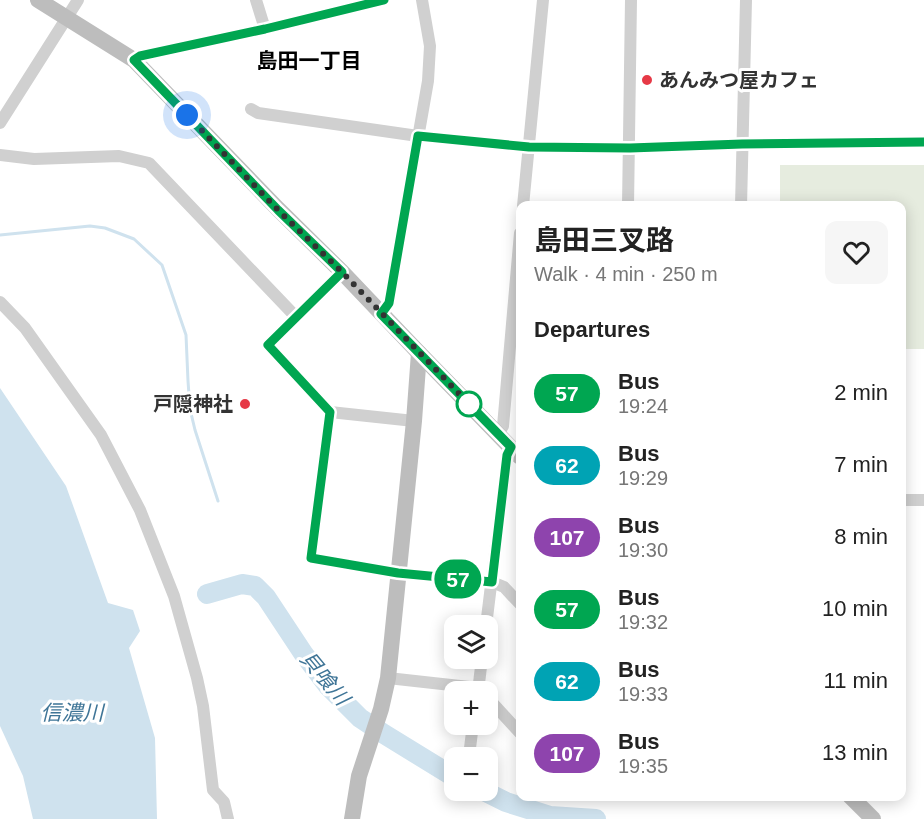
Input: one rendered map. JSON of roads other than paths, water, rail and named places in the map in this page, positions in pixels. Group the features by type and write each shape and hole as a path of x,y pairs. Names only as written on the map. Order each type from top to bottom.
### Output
{"street":[{"path":"38,0 134,60 516,452 507,455 488,615"},
{"path":"0,123 78,0"},
{"path":"256,0 265,29"},
{"path":"134,60 140,56 384,0"},
{"path":"381,314 389,303 428,81 429,46 422,0"},
{"path":"524,201 543,0"},
{"path":"628,201 630,0"},
{"path":"741,201 746,0"},
{"path":"251,109 258,113 418,136 529,147 630,148 924,142"},
{"path":"0,155 34,159 119,156 150,163 296,317"},
{"path":"342,272 268,345 330,412 414,421"},
{"path":"498,434 503,426 516,278"},
{"path":"0,302 25,328 101,435 140,510 174,596 203,706 213,790 224,802 228,819"},
{"path":"352,819 359,776 381,709 388,678 419,353"},
{"path":"330,412 311,558 398,573 492,582 504,587 516,600"},
{"path":"906,500 924,500"},
{"path":"388,678 444,685"},
{"path":"498,709 516,729"},
{"path":"855,801 873,819"}],"water":[{"name":"信濃川","path":"0,388 66,486 108,603 133,610 140,631 129,648 155,738 157,819 33,819 23,776 0,726"}],"waterway":[{"path":"0,235 90,226 105,228 134,239 162,265 186,335 190,409 218,501"},
{"name":"貝喰川","path":"207,594 242,584 255,586 266,597 328,686 360,718 444,771"},
{"name":"貝喰川","path":"498,798 550,816 596,819"}],"place":[{"name":"あんみつ屋カフェ","path":"647,80"},
{"name":"戸隠神社","path":"245,404"}],"district":[{"name":"島田一丁目","path":"309,60"}]}
